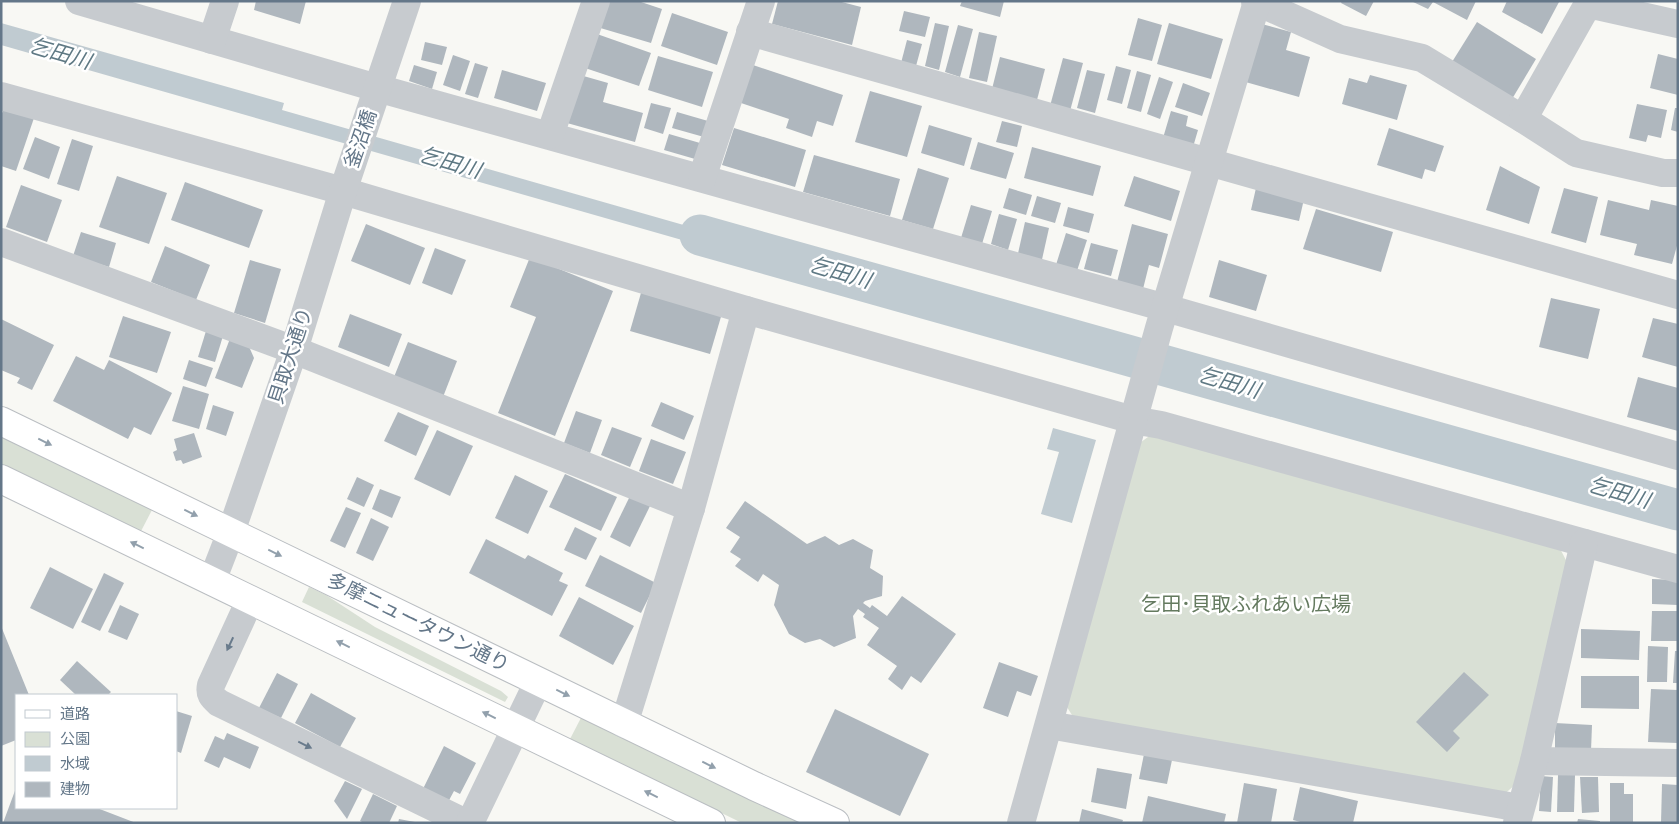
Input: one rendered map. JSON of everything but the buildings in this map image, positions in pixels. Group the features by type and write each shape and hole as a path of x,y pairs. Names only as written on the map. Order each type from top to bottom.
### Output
{"main road":[{"name":"多摩ニュータウン通り","path":"1,421 624,724 835,823"},
{"path":"1,479 711,823"}],"street":[{"path":"79,1 212,40 376,94 550,135 702,178 1162,318 1678,456"},
{"path":"212,40 225,1"},
{"path":"376,94 408,1"},
{"path":"550,135 596,1"},
{"path":"702,178 761,1"},
{"path":"1021,823 1162,318 1256,2 1340,39 1422,58 1576,153 1663,173 1678,172"},
{"path":"1523,119 1588,4 1678,24"},
{"path":"750,32 1678,295"},
{"name":"釜沼橋","path":"345,185 376,94"},
{"path":"1,96 345,185 746,310 1137,408 1161,425 1678,569"},
{"name":"貝取大通り","path":"212,581 231,532 294,350 345,185"},
{"path":"1,242 294,350 691,508"},
{"path":"624,724 691,508 746,310"},
{"path":"1049,725 1519,816 1534,761 1584,543"},
{"path":"250,600 211,684 211,697 219,703 466,823"},
{"path":"470,823 538,682"},
{"path":"1534,761 1678,763"}],"green space":[{"name":"乞田･貝取ふれあい広場","path":"1159,429 1556,541 1568,564 1516,784 1501,797 1077,723 1065,704 1137,445"},
{"path":"1,436 153,508 139,535 1,468"},
{"path":"309,587 326,595 375,627 501,691 508,697 505,702 302,602"},
{"path":"583,714 809,823 742,823 570,739"}],"water":[{"path":"1,23 284,103 282,110 757,246 752,260 1,45"},
{"path":"1053,428 1096,440 1072,523 1041,514 1059,452 1047,449"}],"waterway":[{"name":"乞田川","path":"700,235 1678,510"}]}
